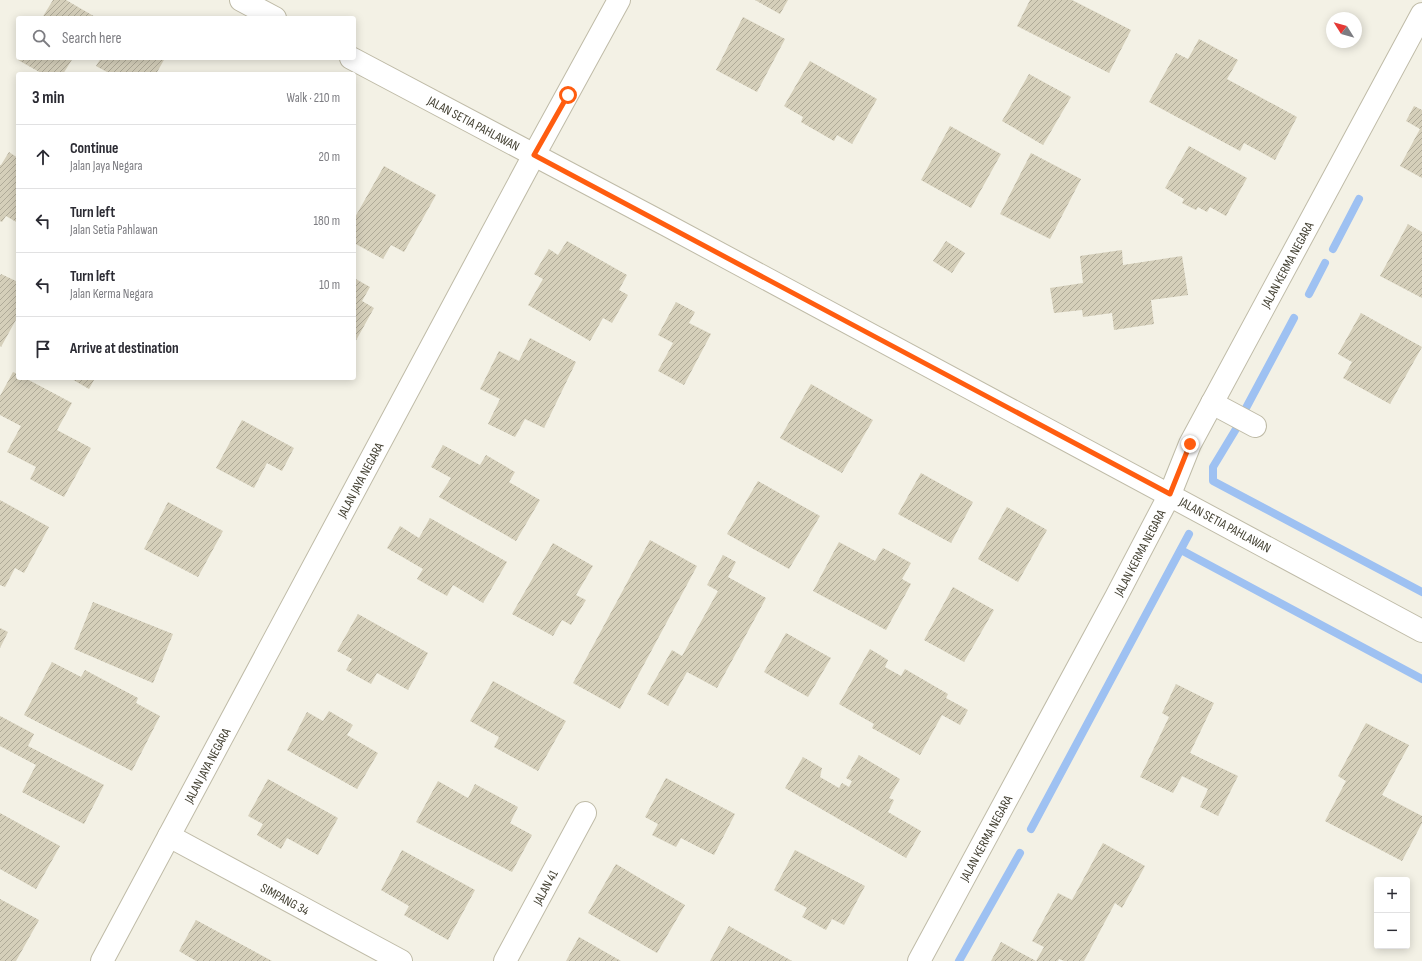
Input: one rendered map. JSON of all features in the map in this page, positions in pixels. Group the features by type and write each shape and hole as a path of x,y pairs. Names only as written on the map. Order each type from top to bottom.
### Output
{"street":[{"path":"241,0 271,16"},
{"name":"JALAN JAYA NEGARA","path":"102,961 534,155 619,0"},
{"name":"JALAN KERMA NEGARA","path":"919,961 1113,604 1170,494 1190,444 1422,14"},
{"name":"JALAN SETIA PAHLAWAN","path":"355,60 1170,494 1422,631"},
{"path":"1212,403 1255,426"},
{"name":"JALAN 41","path":"506,961 585,813"},
{"name":"SIMPANG 34","path":"169,836 401,961"}],"building":[{"path":"53,0 66,0 94,16 43,16"},
{"path":"755,0 788,0 780,14"},
{"path":"1030,0 1072,0 1131,30 1109,73 1017,26"},
{"path":"743,17 785,39 757,92 716,70"},
{"path":"1199,39 1238,60 1227,79 1297,117 1275,160 1244,143 1240,151 1149,102 1176,53 1188,59"},
{"path":"18,60 72,60 64,72 39,72"},
{"path":"100,60 164,60 157,72 107,72 96,66"},
{"path":"810,61 877,99 852,144 837,135 834,141 801,122 803,117 784,106"},
{"path":"1029,74 1071,97 1043,145 1002,121"},
{"path":"1414,106 1422,110 1422,178 1400,166 1420,129 1406,121"},
{"path":"950,126 1001,154 971,208 921,180"},
{"path":"1189,146 1247,178 1226,216 1210,207 1207,212 1198,207 1196,210 1182,203 1184,199 1165,188"},
{"path":"9,152 16,157 16,222 6,216 2,222 0,221 1,165"},
{"path":"1031,153 1081,179 1050,239 1000,214"},
{"path":"384,166 436,195 404,252 391,245 383,259 356,244 356,215"},
{"path":"1408,224 1422,232 1422,298 1380,276"},
{"path":"567,241 627,275 619,290 628,295 612,323 603,318 590,341 528,305 543,279 534,274 549,249 558,255"},
{"path":"946,241 965,253 952,273 933,261"},
{"path":"1122,250 1123,265 1182,256 1188,295 1151,300 1154,324 1114,330 1112,313 1083,317 1082,310 1054,313 1050,288 1083,283 1080,256"},
{"path":"1,274 16,281 16,320 1,347 0,346"},
{"path":"356,279 370,287 362,301 374,308 356,340"},
{"path":"676,302 695,312 689,323 711,334 684,385 658,371 673,343 658,335"},
{"path":"1361,313 1422,347 1390,404 1343,378 1352,362 1338,354"},
{"path":"530,338 576,362 544,428 525,419 515,437 488,424 500,399 480,389 499,351 519,361"},
{"path":"13,372 16,373 16,380 29,380 72,403 57,430 91,448 64,497 30,479 36,467 7,452 21,426 0,415 0,396"},
{"path":"73,380 94,380 89,389"},
{"path":"811,384 873,420 842,473 780,438"},
{"path":"242,420 294,448 282,471 267,463 254,488 216,468"},
{"path":"443,445 480,465 486,455 515,472 509,482 540,500 516,541 439,497 451,478 431,467"},
{"path":"921,473 973,502 951,543 898,514"},
{"path":"758,481 820,516 789,569 727,534"},
{"path":"0,500 49,527 24,573 15,568 5,587 0,585"},
{"path":"168,502 223,531 198,577 144,549"},
{"path":"1007,507 1047,530 1018,582 978,559"},
{"path":"430,518 507,562 483,603 453,585 447,596 417,579 423,569 387,548 400,526 419,538"},
{"path":"650,540 697,566 620,709 573,683"},
{"path":"839,542 875,561 883,548 911,563 902,579 911,584 886,630 813,591"},
{"path":"553,543 593,566 576,595 586,600 571,625 562,620 553,636 512,614"},
{"path":"723,555 736,562 728,577 766,598 717,688 687,672 668,706 647,694 672,650 682,656 718,591 707,585"},
{"path":"953,587 994,610 964,662 924,640"},
{"path":"93,602 173,634 153,683 74,649"},
{"path":"358,614 428,653 408,690 377,673 371,684 346,670 352,659 337,651"},
{"path":"0,628 8,632 0,648"},
{"path":"786,633 831,658 808,697 764,672"},
{"path":"870,649 888,660 885,667 901,676 905,669 948,694 946,698 968,710 960,725 942,715 920,755 872,728 874,724 839,704"},
{"path":"52,662 81,677 85,670 138,698 136,703 160,716 132,771 24,715"},
{"path":"493,681 566,721 538,771 494,747 499,737 470,721"},
{"path":"1176,684 1214,703 1190,753 1238,776 1218,816 1200,807 1208,789 1182,776 1173,793 1140,777 1169,717 1162,713"},
{"path":"329,711 353,725 347,735 378,753 357,789 287,750 307,712 323,721"},
{"path":"0,716 34,734 28,746 104,785 84,824 22,792 36,765 0,746"},
{"path":"1366,723 1409,745 1382,795 1422,816 1422,823 1402,861 1325,821 1346,781 1338,776"},
{"path":"859,755 900,779 889,798 894,800 888,812 921,831 906,858 785,788 803,757 822,768 820,777 839,788 842,783 849,787 852,781 846,778"},
{"path":"666,778 735,814 714,855 681,838 676,847 652,835 658,824 645,817"},
{"path":"268,779 338,818 318,855 287,838 281,849 257,835 263,824 248,816"},
{"path":"438,781 468,798 475,784 518,807 510,823 532,835 512,872 416,822"},
{"path":"0,813 60,846 36,889 0,869"},
{"path":"1103,843 1145,866 1122,908 1115,903 1084,961 1064,961 1059,959 1058,961 1036,961 1044,947 1032,941 1058,893 1072,900"},
{"path":"402,850 475,890 448,940 404,915 409,906 381,890"},
{"path":"795,850 865,886 844,925 832,919 826,930 802,917 807,908 774,890"},
{"path":"616,864 685,905 657,953 588,913"},
{"path":"0,899 39,920 16,961 0,961"},
{"path":"196,920 272,961 196,961 179,951"},
{"path":"729,926 792,961 710,961"},
{"path":"579,937 621,961 566,961"},
{"path":"1001,942 1036,961 991,961"}],"waterway":[{"path":"1333,249 1359,199"},
{"path":"1309,294 1325,263"},
{"path":"1246,408 1294,318"},
{"path":"1236,429 1213,467 1213,481 1422,592"},
{"path":"1031,829 1189,534"},
{"path":"1181,550 1422,679"},
{"path":"959,961 1020,853"}],"route":[{"path":"568,95 534,155 1170,494 1190,444"}]}
